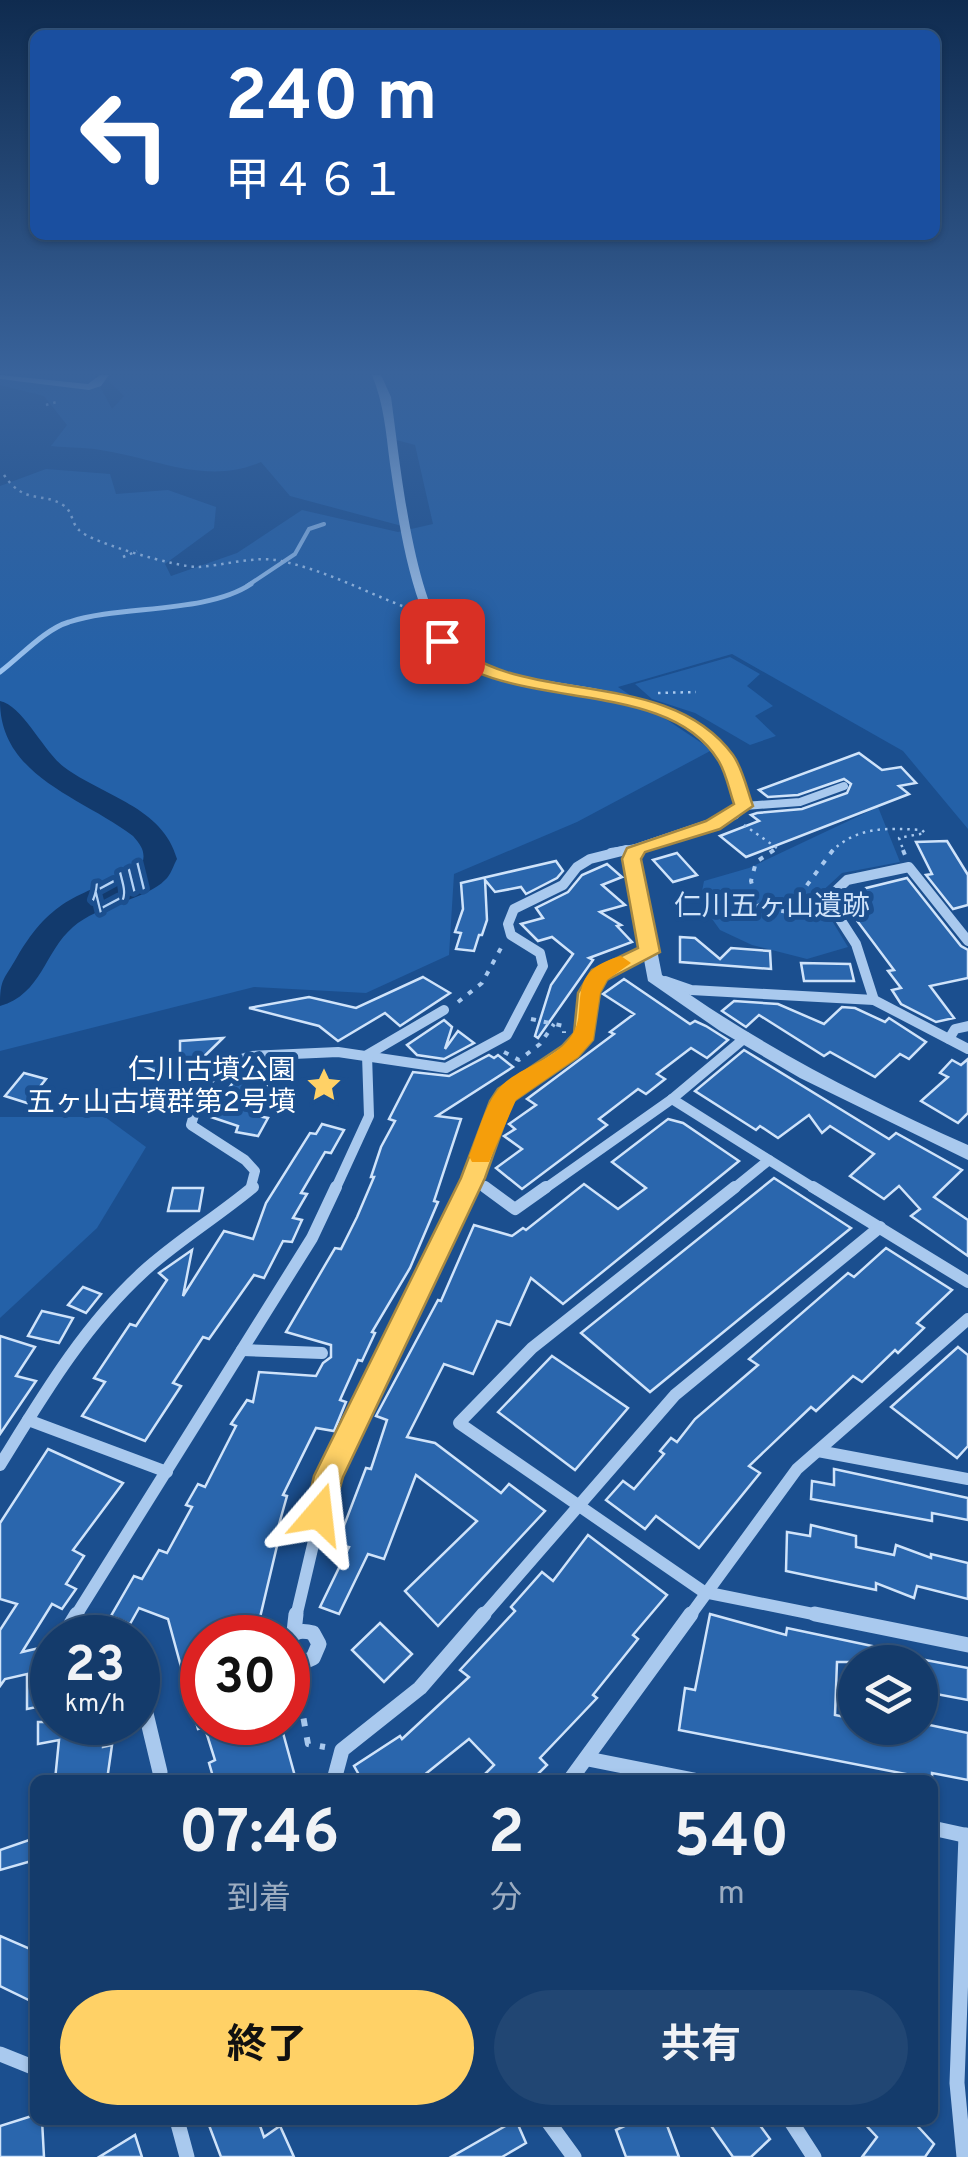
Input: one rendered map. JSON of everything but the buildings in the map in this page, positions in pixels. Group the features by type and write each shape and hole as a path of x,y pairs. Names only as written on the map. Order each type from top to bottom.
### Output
{"street":[{"path":"400,476 418,580 442,641 454,654 487,672 634,702 682,720 708,737 728,760 744,806"},
{"path":"0,1465 59,1369 103,1312 144,1270 253,1187 255,1171 245,1160 191,1126 202,1088 223,1065 285,1052 367,1055 446,1068 507,1035 543,966 540,953 514,940 508,928 508,915 518,904 566,884 576,868 591,858 637,848 732,816 744,806 780,806 844,786"},
{"path":"637,848 632,859 654,977 691,1006 746,1037 887,1116 968,1153"},
{"path":"874,1000 856,944 828,900 847,880 909,867 968,941"},
{"path":"295,1615 329,1476 473,1178 506,1095 570,1051 585,1035 589,993 599,975 649,952"},
{"path":"654,977 691,990 874,1000 968,1050"},
{"path":"367,1055 444,1010"},
{"path":"948,1039 954,1029 968,1026"},
{"path":"473,1178 515,1209 672,1099 746,1037"},
{"path":"77,1615 312,1238 369,1116 367,1055"},
{"path":"672,1099 968,1282"},
{"path":"768,1160 532,1348 459,1423 704,1592 968,1645"},
{"path":"335,1775 342,1750 420,1688 675,1395 880,1227"},
{"path":"574,1775 797,1469 968,1319"},
{"path":"242,1350 322,1354"},
{"path":"28,1420 168,1472"},
{"path":"818,1451 968,1479"},
{"path":"310,1633 319,1644 310,1658"},
{"path":"154,1745 160,1772"},
{"path":"588,1758 670,1775"},
{"path":"938,1829 967,1835 964,2157"},
{"path":"0,2054 30,2066"},
{"path":"178,2125 187,2157"},
{"path":"551,2125 574,2157"},
{"path":"793,2125 814,2157"}],"path":[{"path":"5,476 10,484 36,500 58,501 70,510 78,530 96,540 192,567 262,558 282,561 338,576 365,594 429,612"},
{"path":"123,557 142,551"},
{"path":"732,816 777,848 756,862 752,881 758,906 788,912 804,885 849,837 885,829 922,830 925,833 899,838 909,867"},
{"path":"444,1010 482,983 500,949 514,940"},
{"path":"517,1015 564,1026 564,1044 570,1051"},
{"path":"520,1060 540,1044 554,1024"},
{"path":"310,1744 342,1750"}],"green space":[{"path":"28,476 110,476 116,494 168,490 216,507 214,528 165,564 171,576 237,553 302,510 398,532 433,524 422,476 968,476 968,829 903,751 732,654 618,687 712,750 577,822 454,874 449,955 366,993 254,987 0,1051 0,486"},
{"path":"273,476 395,476 402,526 290,496"},
{"path":"730,657 760,674 747,686 773,706 755,716 776,736 750,745 695,713 652,699 635,684"},
{"name":"仁川五ヶ山遺跡","path":"878,807 900,862 842,873 817,896 848,947 807,959 752,945 720,930 700,902 704,881 749,868"},
{"path":"0,1117 105,1117 146,1147 97,1228 0,1318"}],"waterway":[{"path":"247,586 295,554 309,529 324,524"},
{"path":"0,672 42,637 69,622 211,600 251,584"},
{"name":"仁川","path":"0,709 46,768 144,830 157,844 161,859 153,875 92,901 59,921 19,980 0,994"}],"slow traffic":[{"path":"481,1156 506,1095 570,1051 585,1035 589,993 599,975 621,963"}],"place":[{"name":"仁川古墳公園 五ヶ山古墳群第2号墳","path":"324,1085"}],"route":[{"path":"319,1514 329,1476 473,1178 498,1107 506,1095 570,1051 585,1035 589,993 599,975 649,952 632,859 637,848 713,825 744,806 728,760 708,737 682,720 634,702 487,672 454,654 442,641"}]}
